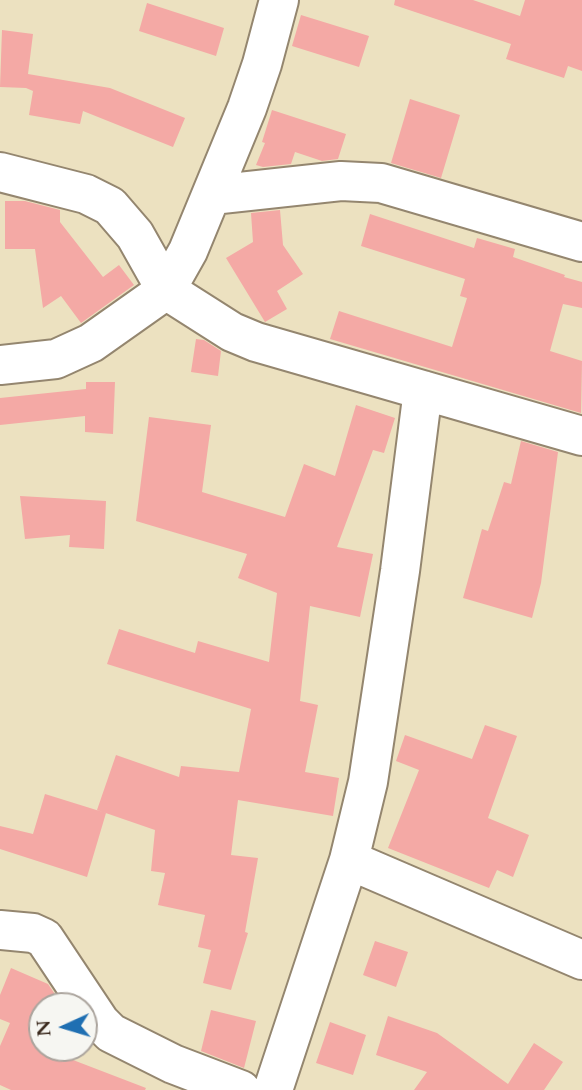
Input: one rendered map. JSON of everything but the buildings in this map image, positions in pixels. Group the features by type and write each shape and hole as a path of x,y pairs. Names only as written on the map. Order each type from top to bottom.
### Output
{"street":[{"path":"0,365 56,359 91,343 166,290 188,251 251,97 279,0"},
{"path":"0,172 86,194 110,206 135,235 166,290 232,332 256,342 582,436"},
{"path":"212,195 341,181 381,183 582,242"},
{"path":"273,1090 349,860 368,782 400,571 423,390"},
{"path":"349,860 582,960"},
{"path":"0,930 33,933 44,939 100,1022 111,1033 173,1064 241,1090"}]}
